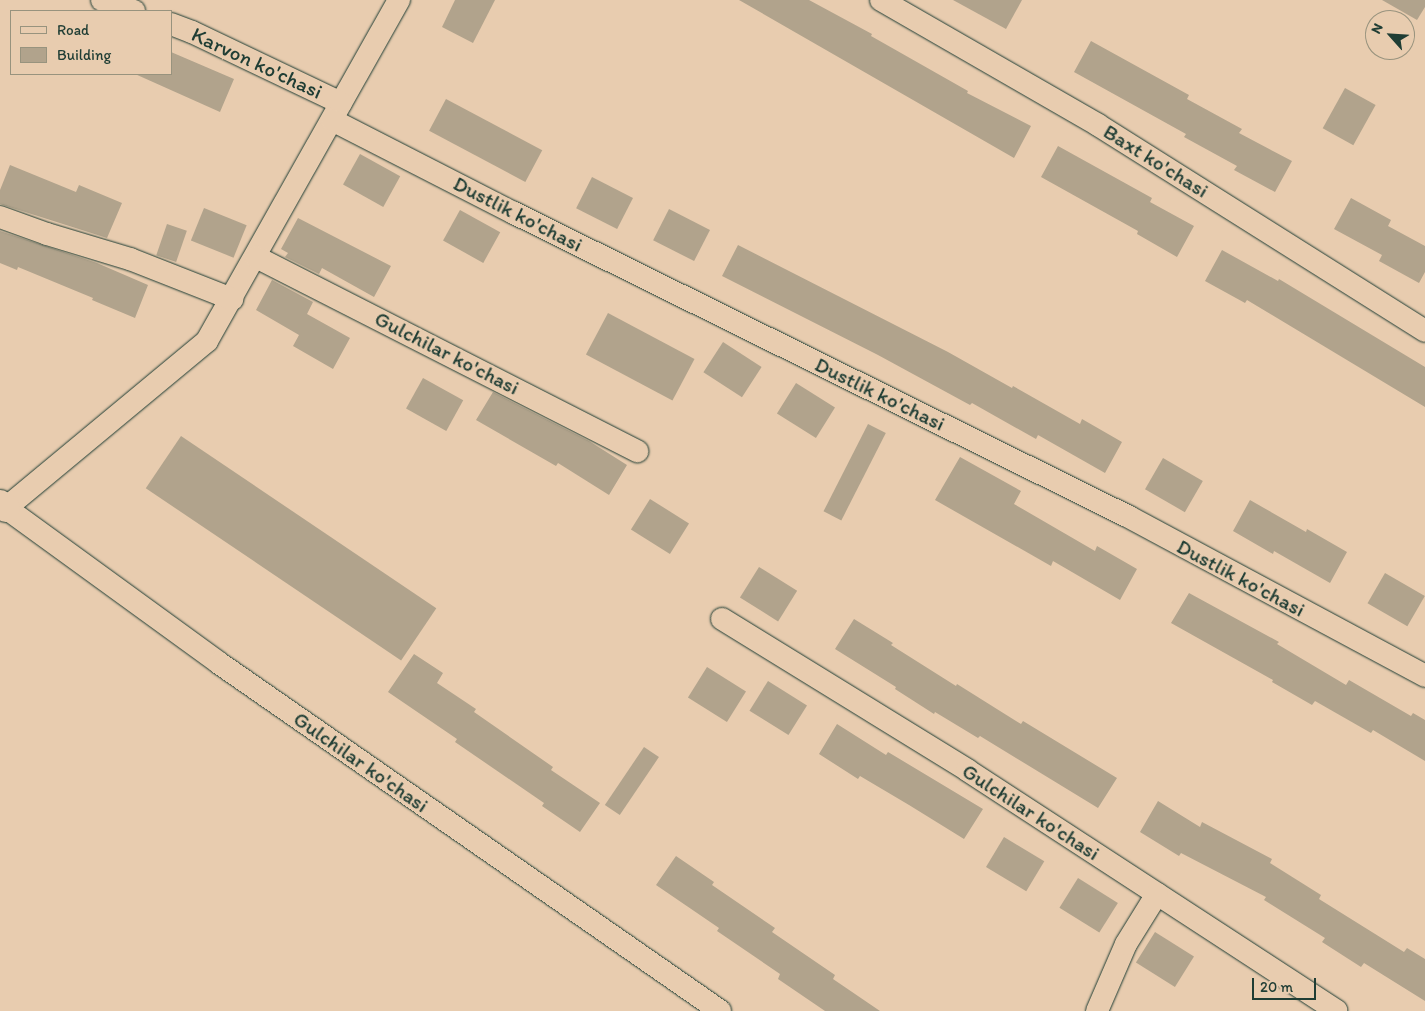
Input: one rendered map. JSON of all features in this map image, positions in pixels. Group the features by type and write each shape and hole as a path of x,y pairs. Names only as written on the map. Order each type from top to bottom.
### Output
{"street":[{"path":"102,0 131,10"},
{"path":"3,506 207,341 256,257 398,0"},
{"name":"Baxt ko'chasi","path":"881,0 1098,125 1425,330"},
{"name":"Karvon ko'chasi","path":"172,24 192,32 337,111"},
{"name":"Dustlik ko'chasi","path":"337,111 514,213 1129,517 1425,676"},
{"path":"0,217 47,234 130,259 232,299"},
{"name":"Gulchilar ko'chasi","path":"256,257 637,451"},
{"name":"Gulchilar ko'chasi","path":"3,506 219,663 720,1011"},
{"name":"Gulchilar ko'chasi","path":"722,619 967,770 1336,1011"},
{"path":"1096,1011 1126,944 1157,894"}],"building":[{"path":"455,0 495,0 473,43 442,27"},
{"path":"739,0 809,0 872,34 871,36 968,91 967,93 1031,126 1014,158"},
{"path":"953,0 1022,0 1006,29"},
{"path":"1382,0 1425,0 1425,7 1417,20 1415,19 1415,10 1400,10"},
{"path":"1091,41 1189,95 1187,99 1242,129 1239,133 1292,161 1275,192 1234,170 1237,166 1184,137 1186,134 1074,72"},
{"path":"172,52 234,79 220,112 137,75 172,75"},
{"path":"1345,88 1376,105 1353,145 1323,128"},
{"path":"446,99 542,150 525,182 429,131"},
{"path":"1058,146 1152,198 1150,202 1194,226 1177,257 1137,234 1138,231 1041,177"},
{"path":"360,154 400,176 383,207 343,185"},
{"path":"10,165 76,192 79,185 122,203 107,238 0,204 0,190"},
{"path":"592,177 633,198 617,229 576,208"},
{"path":"1351,198 1391,220 1388,226 1425,246 1425,272 1419,283 1379,261 1382,255 1334,229"},
{"path":"204,208 247,225 234,258 191,240"},
{"path":"669,209 710,230 694,261 653,240"},
{"path":"460,210 500,232 483,263 443,241"},
{"path":"298,218 391,266 374,297 322,268 319,274 285,257 288,253 281,249"},
{"path":"167,224 187,231 176,262 156,255"},
{"path":"0,231 97,263 148,285 135,318 92,300 93,298 18,267 17,270 0,263"},
{"path":"738,245 948,352 1012,388 1013,386 1080,424 1082,419 1122,442 1105,473 1038,435 1036,439 972,403 970,405 878,355 722,276"},
{"path":"1222,250 1278,281 1279,279 1425,367 1425,407 1247,300 1245,303 1205,281"},
{"path":"272,280 313,302 307,314 350,338 333,369 293,346 299,335 256,310"},
{"path":"608,313 695,359 672,401 586,354"},
{"path":"723,342 762,367 742,397 703,372"},
{"path":"423,378 463,400 446,431 406,409"},
{"path":"796,383 835,407 816,438 777,414"},
{"path":"493,392 589,441 627,465 609,495 558,463 556,466 476,420"},
{"path":"868,424 886,433 841,520 824,511"},
{"path":"181,436 436,608 401,660 146,488"},
{"path":"960,457 1021,491 1014,504 1095,551 1097,546 1137,569 1120,600 1053,561 1051,566 935,500"},
{"path":"1163,458 1203,481 1185,512 1145,489"},
{"path":"650,499 689,523 670,554 631,530"},
{"path":"1250,500 1306,532 1307,529 1347,552 1330,583 1274,551 1273,554 1233,531"},
{"path":"759,567 797,591 778,621 740,598"},
{"path":"1385,573 1425,596 1407,626 1368,603"},
{"path":"1189,593 1279,642 1277,644 1346,685 1349,680 1411,716 1413,713 1425,720 1425,761 1373,730 1371,733 1315,701 1312,705 1272,682 1273,680 1171,623"},
{"path":"854,619 956,686 957,684 1021,724 1023,721 1117,778 1098,808 980,736 978,738 935,712 934,714 895,689 896,687 835,649"},
{"path":"414,654 443,673 437,683 476,709 474,712 553,767 551,770 600,803 580,832 542,806 544,803 455,742 457,739 388,692"},
{"path":"707,667 746,691 727,722 688,698"},
{"path":"768,681 807,705 788,735 749,711"},
{"path":"837,724 886,755 888,752 983,809 964,839 860,776 858,779 819,754"},
{"path":"644,747 659,757 620,815 605,805"},
{"path":"1158,801 1200,827 1202,822 1272,859 1270,863 1321,895 1319,899 1404,952 1407,948 1425,959 1425,1001 1364,963 1361,967 1322,942 1325,938 1264,900 1266,897 1181,853 1179,856 1140,832"},
{"path":"1004,837 1044,861 1026,891 986,867"},
{"path":"676,856 714,882 712,885 775,928 772,932 835,975 833,979 880,1011 825,1011 778,979 780,974 717,931 719,928 656,885"},
{"path":"1078,878 1118,903 1099,933 1059,908"},
{"path":"1155,932 1194,956 1175,987 1136,963"}]}
